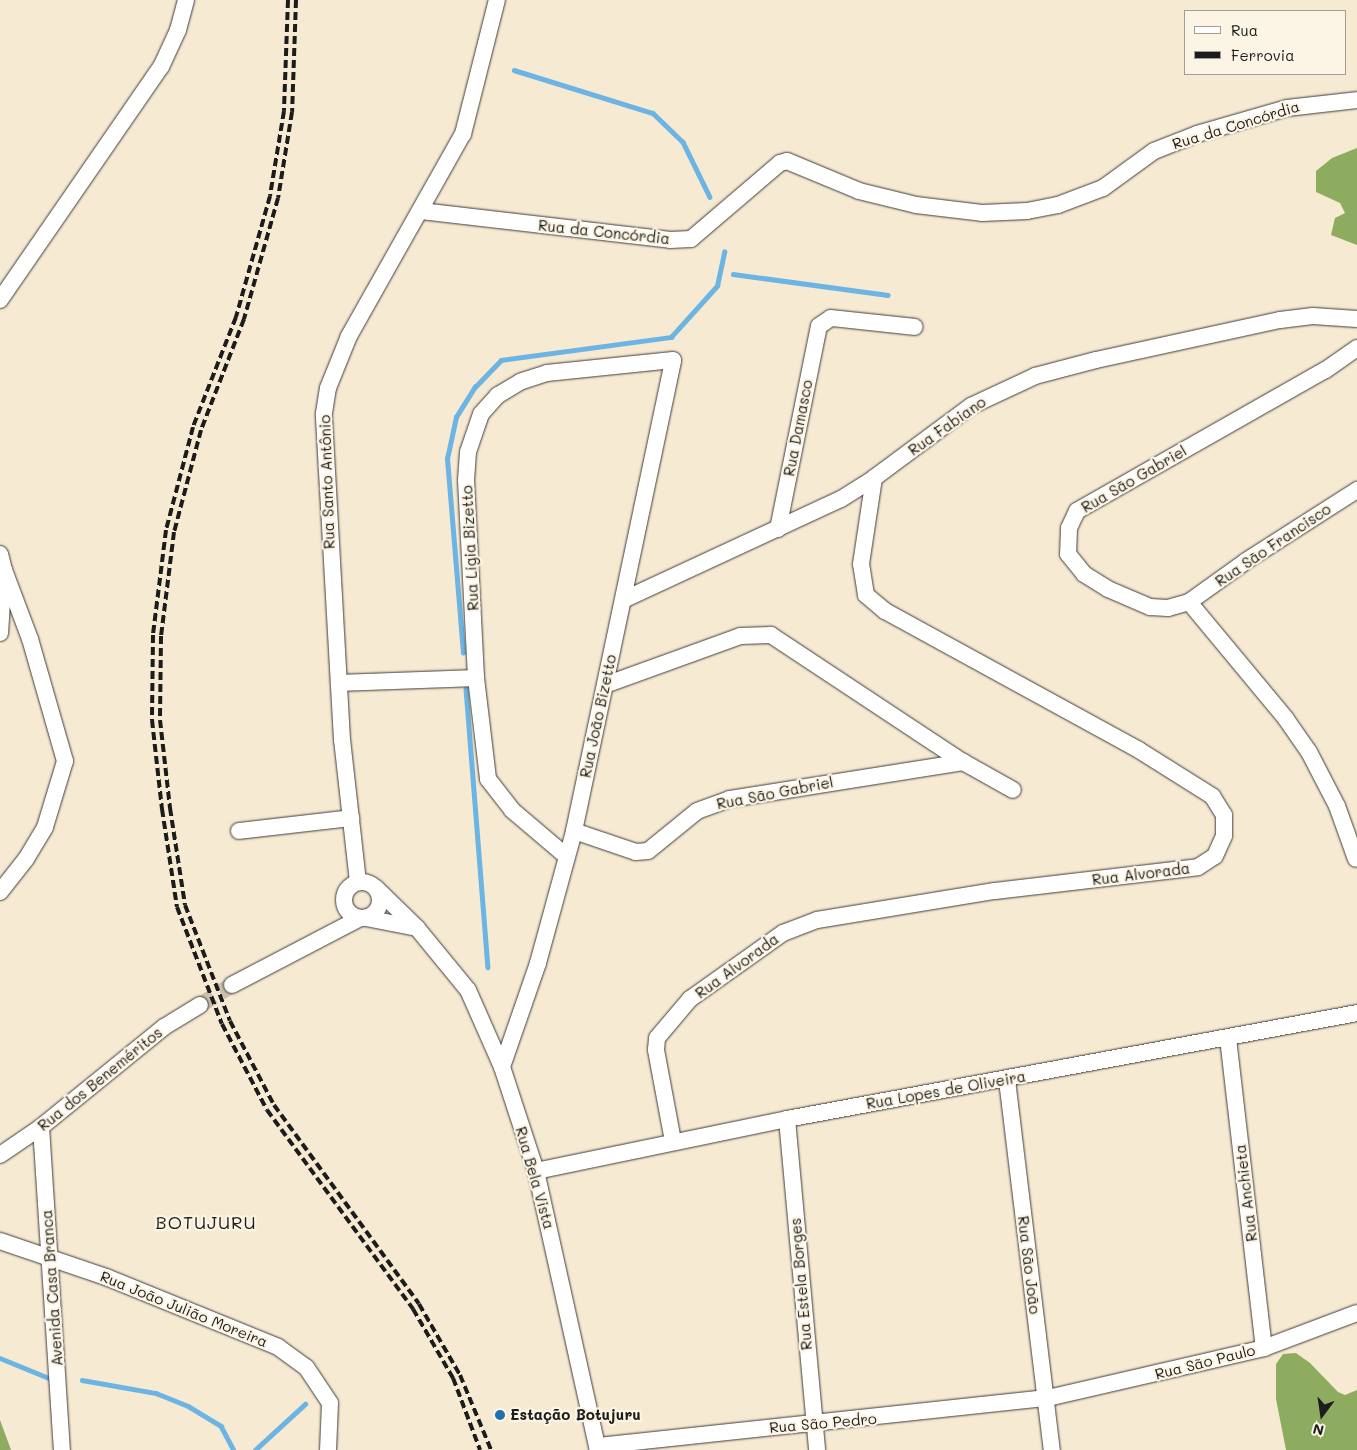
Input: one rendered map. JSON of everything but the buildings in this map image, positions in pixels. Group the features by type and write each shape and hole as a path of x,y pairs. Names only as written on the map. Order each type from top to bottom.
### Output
{"street":[{"path":"0,300 161,67 178,30 186,0"},
{"name":"Rua Santo Antônio","path":"358,882 339,683 324,413 328,388 349,336 463,134 497,0"},
{"name":"Rua da Concórdia","path":"421,211 670,240 691,239 780,163 787,161 859,191 899,201 959,211 1027,211 1058,205 1103,188 1154,151 1197,134 1287,108 1357,100"},
{"name":"Rua Fabiano","path":"623,600 841,499 874,478 971,406 1035,376 1096,360 1280,320 1333,316 1357,319"},
{"name":"Rua Damasco","path":"778,529 819,326 831,318 915,327"},
{"name":"Rua São Gabriel","path":"1190,602 1168,608 1150,607 1084,574 1068,554 1069,528 1074,516 1325,370 1357,348"},
{"name":"Rua João Bizetto","path":"502,1067 538,963 574,831 672,360"},
{"name":"Rua Lígia Bizetto","path":"566,856 512,810 488,779 476,678 466,480 468,452 481,414 498,395 520,382 547,373 672,360"},
{"name":"Rua Alvorada","path":"673,1141 656,1050 657,1038 690,999 783,933 817,920 995,891 1198,867 1215,856 1224,836 1224,815 1212,796 1139,750 885,612 866,595 861,564 874,478"},
{"name":"Rua São Francisco","path":"1190,602 1246,561 1357,490"},
{"path":"0,633 2,562"},
{"path":"0,892 26,859 45,827 65,761 30,639 2,562"},
{"path":"1190,602 1286,719 1309,752 1327,785 1356,859"},
{"path":"605,685 740,636 771,635 964,762 1013,790"},
{"path":"339,683 476,678"},
{"name":"Rua São Gabriel","path":"574,831 636,852 648,851 697,811 722,801 826,782 964,762"},
{"path":"239,831 351,818"},
{"path":"346,909 344,896 358,882"},
{"name":"Rua Bela Vista","path":"358,882 368,883 376,888 417,928 468,990 502,1067 536,1171 597,1448"},
{"path":"232,985 316,940 363,918 379,906 376,888"},
{"path":"346,909 363,918 417,928"},
{"path":"316,940 346,909"},
{"name":"Rua dos Beneméritos","path":"0,1155 41,1127 164,1027 200,1005"},
{"name":"Rua Lopes de Oliveira","path":"536,1171 786,1119 1006,1080 1357,1013"},
{"name":"Rua Anchieta","path":"1228,1038 1264,1348"},
{"name":"Rua São João","path":"1006,1080 1048,1398 1052,1450"},
{"name":"Rua Estela Borges","path":"786,1119 817,1450"},
{"name":"Avenida Casa Branca","path":"41,1127 62,1450"},
{"name":"Rua João Julião Moreira","path":"0,1240 234,1327 278,1347 306,1367 330,1403 328,1450"},
{"name":"Rua São Paulo","path":"1048,1398 1264,1348 1357,1313"},
{"name":"Rua São Pedro","path":"597,1448 1048,1398"}],"green space":[{"path":"1357,148 1357,245 1331,235 1335,218 1345,213 1340,203 1316,192 1316,171 1332,158"},
{"path":"1296,1353 1310,1363 1338,1392 1345,1395 1357,1390 1357,1450 1286,1450 1276,1399 1276,1364 1283,1354"},
{"path":"0,1420 11,1450 0,1450"}],"waterway":[{"path":"514,70 653,113 683,142 710,197"},
{"path":"463,653 447,459 456,417 475,387 501,360 671,337 717,286 724,252"},
{"path":"733,274 888,295"},
{"path":"466,689 488,967"},
{"path":"0,1358 49,1378"},
{"path":"82,1380 156,1393 188,1406 221,1426 234,1450"},
{"path":"255,1450 305,1404"}],"tunnel":[{"path":"200,1005 232,985"}],"railway":[{"path":"288,0 284,111 270,196 236,317 193,427 166,530 153,635 152,720 162,809 177,907 222,1024 267,1110 413,1309 453,1378 480,1450"},
{"path":"296,0 292,112 278,198 244,319 201,430 174,532 161,636 160,720 170,808 185,905 230,1021 274,1105 419,1304 460,1375 491,1450"}],"place":[{"name":"Estação Botujuru","path":"500,1415"}],"district":[{"name":"BOTUJURU","path":"206,1222"}]}
